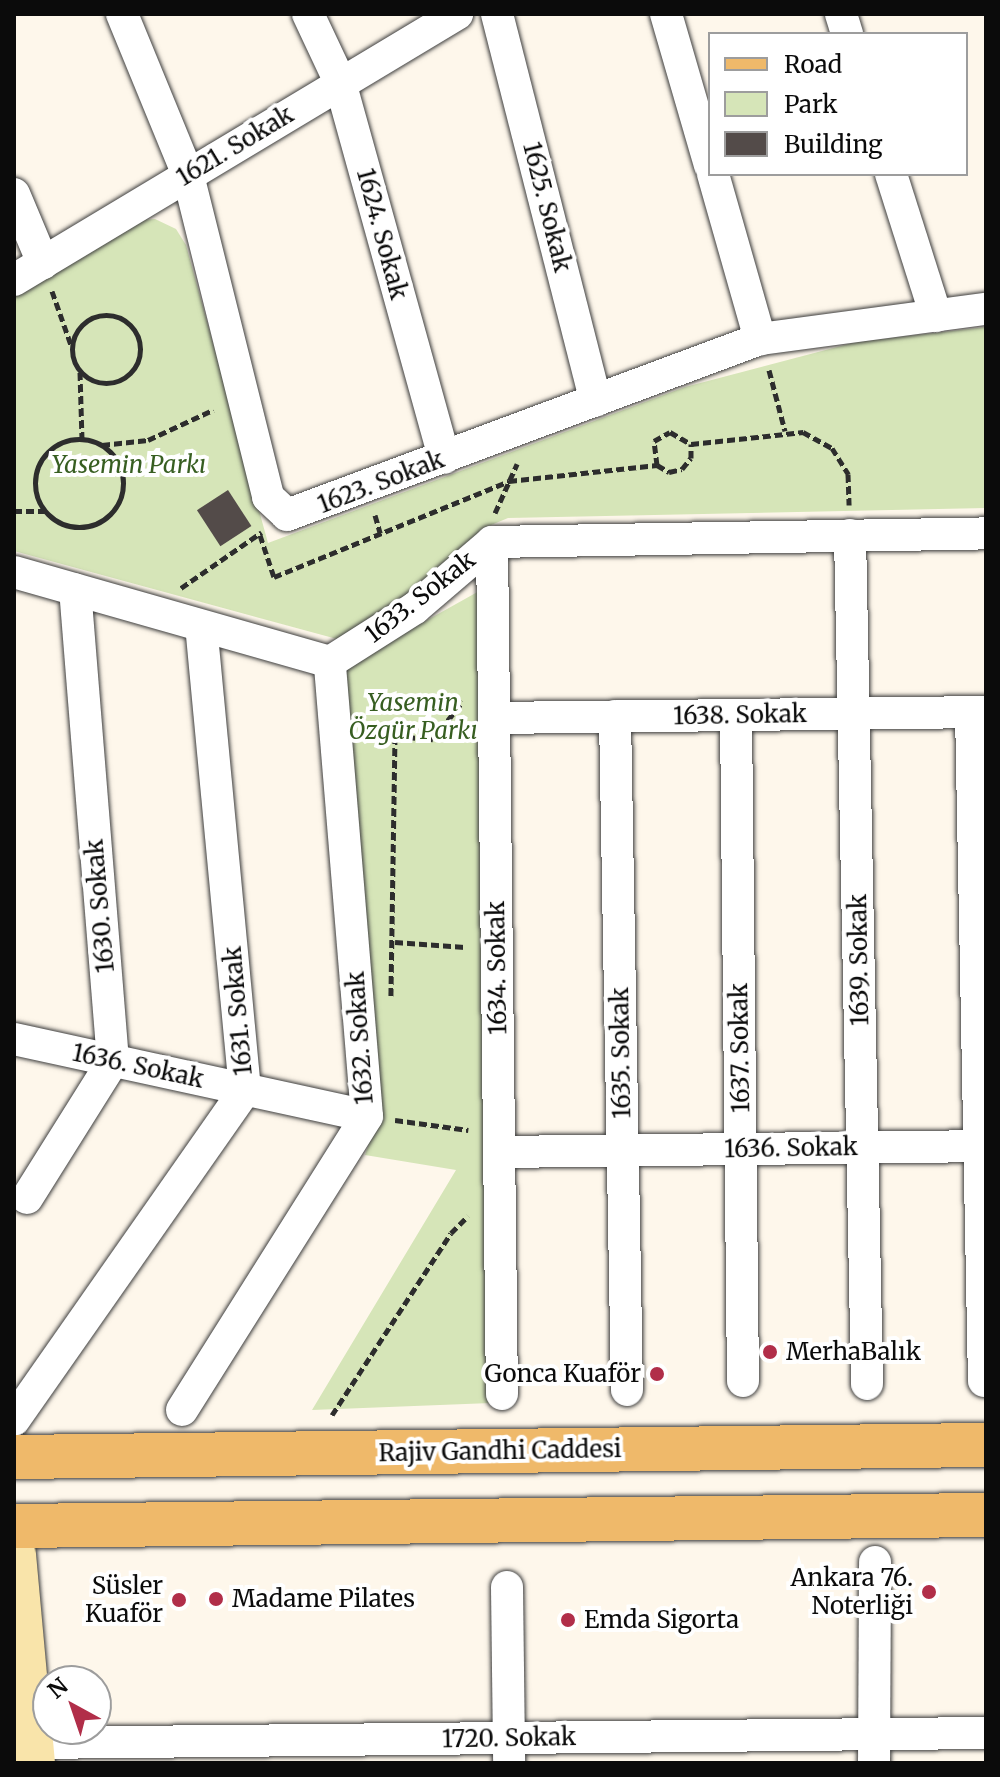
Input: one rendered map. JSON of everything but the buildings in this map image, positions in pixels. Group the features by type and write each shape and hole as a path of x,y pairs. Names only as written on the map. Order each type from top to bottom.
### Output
{"main road":[{"name":"Rajiv Gandhi Caddesi","path":"14,1457 986,1445"},
{"path":"14,1526 986,1515"},
{"path":"14,1555 32,1753"}],"street":[{"name":"1623. Sokak","path":"122,14 188,175 268,497 287,515 760,339 986,309"},
{"name":"1624. Sokak","path":"308,14 340,82 444,458"},
{"name":"1621. Sokak","path":"14,280 457,14"},
{"name":"1625. Sokak","path":"497,14 596,401"},
{"path":"666,14 708,158"},
{"path":"714,176 760,339"},
{"path":"892,176 936,316"},
{"path":"14,194 43,263"},
{"name":"1633. Sokak","path":"330,662 415,608 492,542 986,533"},
{"name":"1639. Sokak","path":"850,535 867,1384"},
{"name":"1634. Sokak","path":"492,542 502,1394"},
{"path":"14,572 330,662"},
{"name":"1630. Sokak","path":"75,590 113,1061"},
{"name":"1631. Sokak","path":"14,1420 245,1090 201,627"},
{"name":"1632. Sokak","path":"182,1410 367,1116 330,662"},
{"path":"978,712 984,1381"},
{"name":"1638. Sokak","path":"494,718 978,712"},
{"name":"1637. Sokak","path":"736,715 743,1381"},
{"name":"1635. Sokak","path":"615,716 627,1390"},
{"name":"1636. Sokak","path":"14,1039 367,1116"},
{"path":"27,1198 113,1061"},
{"name":"1636. Sokak","path":"499,1143 622,1150 983,1146"},
{"path":"874,1749 875,1562"},
{"path":"507,1587 509,1750"},
{"name":"1720. Sokak","path":"32,1753 874,1749 986,1733"}],"path":[{"path":"43,263 80,371 82,439"},
{"path":"72,346 81,325 102,315 124,320 138,338 137,361 122,379 99,383 80,371"},
{"path":"760,339 785,431"},
{"path":"101,445 148,440 243,396"},
{"path":"492,542 495,514 526,428"},
{"path":"657,465 652,447 659,436 677,432 691,444 785,431 803,432 832,448 848,474 850,535"},
{"path":"14,511 45,511 71,527 101,521 112,511 123,483 113,454 101,445 82,439 68,440 43,456 35,484 45,511"},
{"path":"260,534 274,577 509,481 657,465 669,472 682,469 691,458 691,444"},
{"path":"148,612 287,515"},
{"path":"336,732 433,739 477,683 493,683"},
{"path":"388,1009 395,942 395,736"},
{"path":"395,942 497,949"},
{"path":"367,1116 499,1143"},
{"path":"308,1453 451,1233 500,1187"}],"green space":[{"name":"Yasemin Parkı","path":"155,219 176,229 186,245 268,543 685,387 856,342 986,327 986,508 508,518 484,528 406,596 337,639 14,551 14,293 130,221"},
{"name":"Yasemin Özgür Parkı","path":"481,590 491,1403 312,1410 456,1170 365,1155 381,1107 338,670"}],"place":[{"name":"MerhaBalık","path":"770,1352"},
{"name":"Gonca Kuaför","path":"657,1374"},
{"name":"Ankara 76. Noterliği","path":"929,1592"},
{"name":"Madame Pilates","path":"216,1599"},
{"name":"Süsler Kuaför","path":"179,1600"},
{"name":"Emda Sigorta","path":"568,1620"}]}
